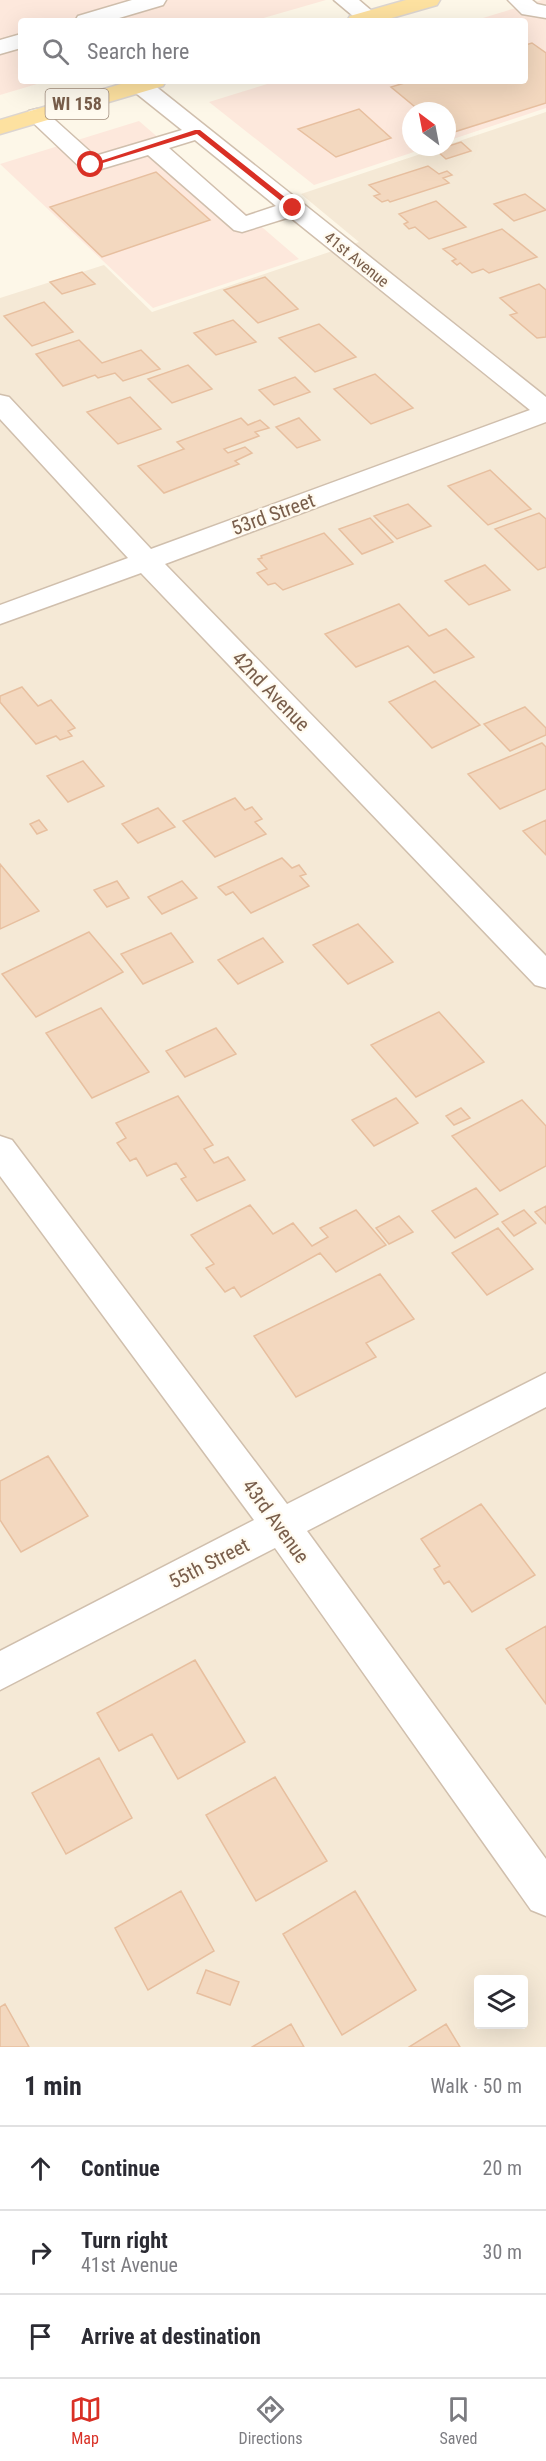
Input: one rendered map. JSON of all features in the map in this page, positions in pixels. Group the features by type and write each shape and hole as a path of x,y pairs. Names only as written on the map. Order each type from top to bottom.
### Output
{"main road":[{"path":"366,18 429,0"},
{"name":"WI 158","path":"0,127 144,84"}],"street":[{"path":"345,0 362,18"},
{"path":"519,0 530,9 546,12"},
{"path":"95,18 145,1"},
{"path":"0,47 18,42"},
{"name":"41st Avenue","path":"148,84 198,132 546,412"},
{"path":"37,116 91,165 198,132"},
{"path":"152,146 242,225 293,208"},
{"name":"42nd Avenue","path":"0,403 146,561 546,976"},
{"name":"53rd Street","path":"0,615 546,412"},
{"name":"43rd Avenue","path":"0,1150 280,1526 546,1896"},
{"name":"55th Street","path":"0,1671 546,1389"}],"shaded area":[{"path":"0,0 326,0 263,18 18,18 18,84 37,84 0,95"},
{"path":"546,0 546,108 456,138 456,102 402,102 402,156 314,185 209,102 267,84 528,84 528,18 483,18"},
{"path":"546,112 546,2047 0,2047 0,298 104,265 152,312 359,242 301,194 415,156 456,156 456,142"},
{"path":"139,121 299,259 153,308 0,164"}],"building":[{"path":"532,43 546,53 546,103 456,131 456,102 409,102 391,87 401,84 528,84 528,44"},
{"path":"359,109 391,138 336,157 298,129"},
{"path":"461,142 471,151 456,156 456,144"},
{"path":"428,166 439,174 447,171 452,175 443,178 449,183 390,202 388,200 382,202 374,196 380,194 369,185"},
{"path":"156,172 210,220 102,257 50,207"},
{"path":"525,194 546,210 514,221 494,204"},
{"path":"436,201 466,227 429,239 415,227 409,229 404,224 408,222 399,214"},
{"path":"502,229 537,257 489,273 483,269 472,273 460,263 457,265 452,261 456,259 443,249"},
{"path":"82,272 95,284 62,294 50,282"},
{"path":"265,277 298,309 258,323 224,290"},
{"path":"539,284 546,290 546,337 537,338 510,315 517,313 500,298"},
{"path":"44,302 73,332 32,346 4,316"},
{"path":"233,320 256,342 216,355 194,333"},
{"path":"319,324 356,357 315,372 279,338"},
{"path":"79,340 102,363 141,350 160,369 123,381 115,373 98,378 95,375 63,386 36,354"},
{"path":"188,365 212,389 172,403 148,379"},
{"path":"375,374 413,408 371,424 334,389"},
{"path":"295,377 310,392 274,405 259,390"},
{"path":"130,397 161,429 118,444 87,412"},
{"path":"241,418 248,425 260,420 269,428 255,432 259,436 224,449 228,453 245,447 252,453 235,461 239,464 164,493 138,466 184,449 177,442"},
{"path":"299,418 320,440 297,448 276,427"},
{"path":"490,470 531,509 488,525 448,486"},
{"path":"408,504 431,526 397,539 374,516"},
{"path":"539,513 546,519 546,567 538,570 495,529"},
{"path":"370,518 393,542 362,554 339,529"},
{"path":"324,533 353,564 283,590 275,583 268,585 257,573 267,569 258,559 262,558 261,556"},
{"path":"485,565 510,590 469,605 445,581"},
{"path":"399,604 429,636 446,629 474,657 434,673 408,646 356,667 325,634"},
{"path":"435,681 480,725 432,748 389,702"},
{"path":"22,687 38,706 51,700 75,728 68,731 72,736 60,740 56,736 36,744 0,702 0,696"},
{"path":"525,707 546,728 546,735 510,751 484,724"},
{"path":"542,743 546,747 546,789 500,809 468,774"},
{"path":"83,761 104,786 68,802 47,776"},
{"path":"235,798 245,810 252,807 262,819 255,822 266,834 215,857 183,821"},
{"path":"158,808 175,827 138,843 122,824"},
{"path":"39,820 47,830 37,834 30,824"},
{"path":"546,820 546,855 523,831"},
{"path":"282,858 292,868 299,865 306,874 300,876 309,886 251,913 233,892 226,895 218,887"},
{"path":"0,864 39,911 0,929"},
{"path":"117,881 129,898 107,907 94,890"},
{"path":"182,881 197,898 162,914 148,897"},
{"path":"358,924 393,962 348,984 313,945"},
{"path":"89,932 123,972 36,1017 2,974"},
{"path":"171,933 193,962 143,984 121,954"},
{"path":"263,938 283,962 238,984 218,960"},
{"path":"101,1008 149,1072 92,1098 46,1033"},
{"path":"439,1012 484,1062 416,1097 371,1045"},
{"path":"216,1028 236,1054 185,1077 166,1051"},
{"path":"178,1096 213,1145 204,1149 214,1163 228,1157 245,1180 197,1201 181,1179 186,1177 176,1163 147,1176 136,1158 130,1161 117,1143 126,1138 116,1123"},
{"path":"396,1098 418,1123 374,1146 352,1120"},
{"path":"522,1100 546,1126 546,1166 500,1191 452,1136"},
{"path":"461,1108 470,1118 454,1125 446,1116"},
{"path":"476,1188 498,1214 455,1238 432,1211"},
{"path":"250,1205 273,1234 293,1223 312,1246 328,1237 320,1228 356,1210 386,1245 336,1272 320,1253 241,1297 234,1287 225,1292 206,1268 214,1264 191,1235"},
{"path":"546,1206 546,1224 535,1212"},
{"path":"524,1210 536,1223 514,1236 502,1222"},
{"path":"399,1216 413,1232 389,1244 376,1228"},
{"path":"498,1228 533,1269 487,1295 452,1253"},
{"path":"380,1274 414,1319 366,1343 376,1357 296,1397 254,1336"},
{"path":"48,1456 88,1516 21,1552 0,1520 0,1481"},
{"path":"481,1504 535,1575 472,1612 449,1581 444,1584 434,1569 440,1566 421,1539"},
{"path":"546,1626 546,1704 506,1649"},
{"path":"195,1660 245,1742 178,1779 152,1734 119,1751 97,1713"},
{"path":"99,1758 132,1818 66,1854 32,1793"},
{"path":"275,1777 327,1861 256,1901 206,1815"},
{"path":"181,1891 214,1951 148,1990 115,1928"},
{"path":"355,1891 416,1990 342,2035 283,1934"},
{"path":"206,1970 239,1982 230,2005 197,1993"},
{"path":"5,2004 29,2047 0,2047 0,2007"},
{"path":"291,2024 304,2047 252,2047"},
{"path":"446,2024 460,2047 409,2047"}],"route":[{"path":"91,165 198,132 293,208"}]}
